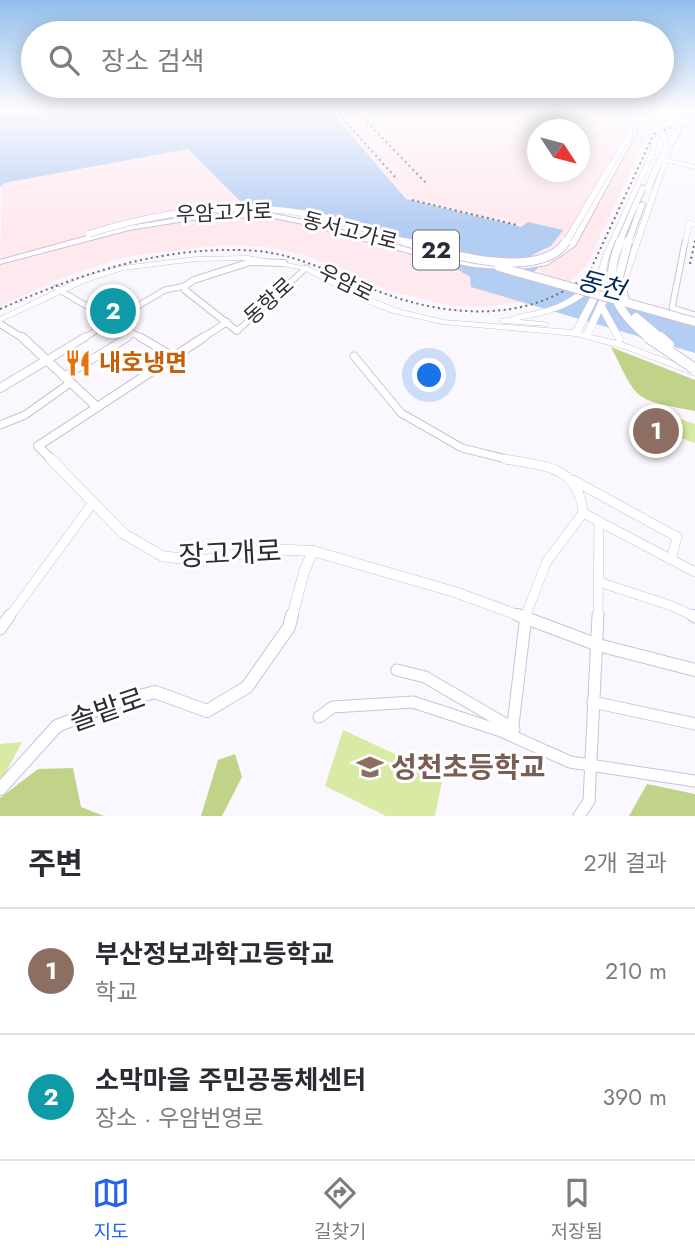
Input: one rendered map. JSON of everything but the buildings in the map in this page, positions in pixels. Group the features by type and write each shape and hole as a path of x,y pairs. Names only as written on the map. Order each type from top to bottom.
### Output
{"highway":[{"path":"606,177 617,148"},
{"name":"우암고가로","path":"109,232 194,217 270,216 326,226 474,266 523,268 547,264 566,253 622,148"},
{"name":"우암고가로","path":"89,234 177,213 216,209 270,210 331,219 487,262 520,263 543,259 559,251 624,148"},
{"path":"606,177 616,170 629,148"},
{"path":"666,148 645,188 611,267 610,283 627,317 648,338 695,368"},
{"path":"636,222 645,188"},
{"path":"626,233 629,205"},
{"path":"626,233 649,209"},
{"name":"동서고가로","path":"0,260 89,234 186,214 226,211 289,214 355,227 695,324"},
{"name":"동서고가로","path":"0,260 153,222 211,214 253,213 302,218 354,230 695,324"}],"main road":[{"path":"579,327 599,290 607,256 654,148"},
{"path":"501,321 555,309 625,276 669,148"},
{"path":"648,159 694,167"},
{"path":"664,162 694,167"},
{"name":"우암로","path":"0,320 99,271 151,260 221,255 262,256 309,265 371,297 411,311 579,327 618,336 695,368"},
{"name":"우암로","path":"58,290 101,273 150,263 220,257 284,262 306,268 370,301 416,316 491,327 579,327"},
{"path":"599,290 601,306 618,336"},
{"path":"589,330 601,306"},
{"name":"우암로","path":"589,330 631,348 695,368"}],"street":[{"path":"695,224 689,223 672,309 695,315"},
{"name":"동항로","path":"284,262 250,262 194,279 185,286 186,290 237,331 306,268"},
{"path":"0,388 165,290 185,286"},
{"path":"58,290 174,357"},
{"path":"0,320 97,407"},
{"name":"장고개로","path":"227,322 38,446 124,534 162,556 198,561 228,558 268,549 313,551 398,574 598,645 695,670"},
{"path":"64,377 134,334"},
{"path":"354,356 397,411 462,447 488,456 552,468 677,537 671,560"},
{"path":"0,425 25,415 70,383"},
{"path":"519,739 513,725 524,617 547,561 583,513 582,502 572,480"},
{"path":"0,629 92,504"},
{"path":"583,513 695,572"},
{"path":"579,816 589,801 598,645 599,522"},
{"name":"솔밭로","path":"0,789 57,726 114,704 155,692 207,711 247,687 289,627 304,572 313,551"},
{"path":"599,582 672,606 695,617"},
{"path":"397,670 425,677 513,725"},
{"path":"320,717 333,707 413,702 519,739 570,762 695,781"},
{"path":"593,702 695,724"}],"shaded area":[{"path":"363,148 527,148 527,182 590,182 590,148 642,148 586,266 569,283 543,275 532,255 547,249 528,222 521,227 406,199"},
{"path":"188,149 245,206 178,219 175,215 0,260 2,183"},
{"path":"217,217 283,219 449,263 470,277 472,287 522,302 481,307 450,306 389,291 308,256 267,247 223,245 112,261 62,278 0,306 0,265 106,235 168,222"}],"green space":[{"path":"611,347 695,380 695,411 660,404 640,396 627,379"},
{"path":"645,407 695,424 695,443 641,424"},
{"path":"343,730 443,776 435,816 386,816 325,786"},
{"path":"22,742 2,780 0,782 0,744"},
{"path":"235,754 242,777 222,816 201,816 218,760"},
{"path":"73,768 81,807 104,816 0,816 0,798 38,769"},
{"path":"647,784 695,794 695,816 629,816"}],"water":[{"path":"0,148 363,148 406,199 521,227 528,222 563,230 551,246 532,255 538,268 533,273 695,319 695,353 471,287 470,277 452,266 437,247 324,216 245,206 188,149 4,183 0,187"}],"railway":[{"path":"369,148 396,178"},
{"path":"392,148 428,185"},
{"path":"0,309 62,284 125,264 190,252 223,250 257,251 290,257 383,293 436,307 463,311 517,308 543,301 567,289 589,273 647,148"},
{"path":"412,200 517,225"},
{"path":"690,264 695,241"}],"place":[{"name":"소막마을 주민공동체센터","path":"113,311"},
{"name":"내호냉면","path":"78,363"},
{"name":"부산정보과학고등학교","path":"656,431"},
{"name":"성천초등학교","path":"370,767"}],"water label":[{"name":"동천","path":"601,285"}]}
